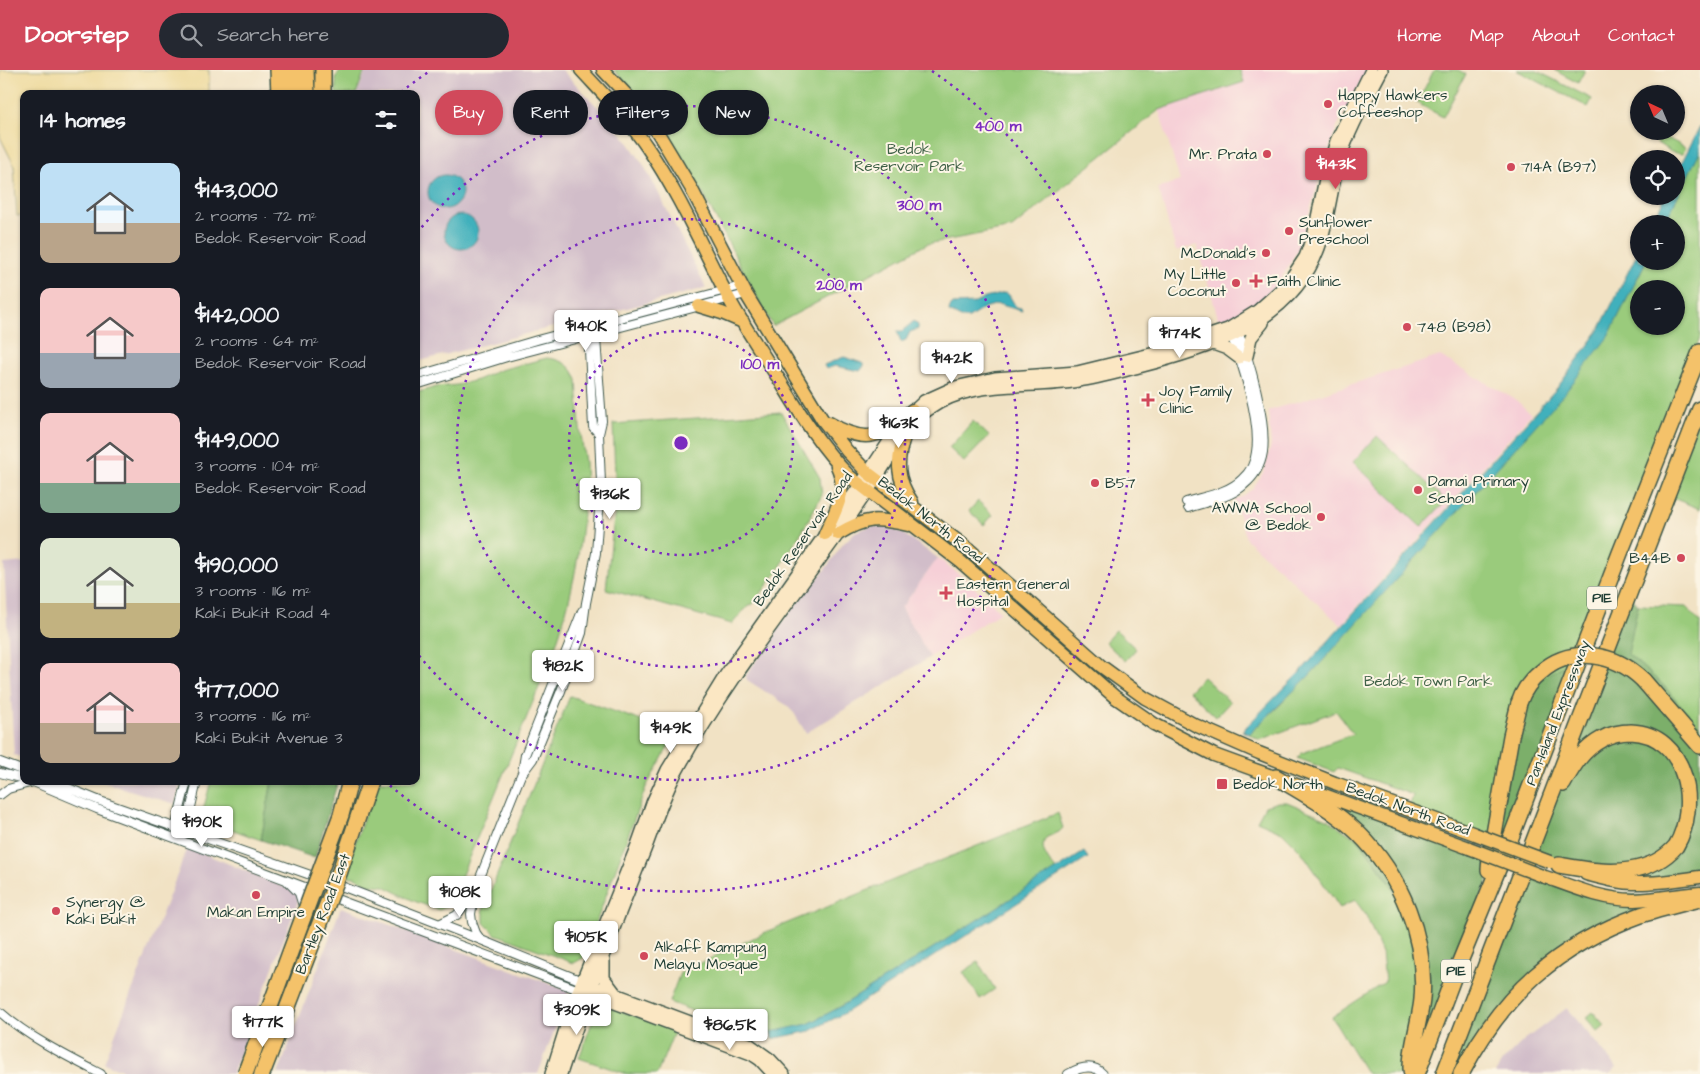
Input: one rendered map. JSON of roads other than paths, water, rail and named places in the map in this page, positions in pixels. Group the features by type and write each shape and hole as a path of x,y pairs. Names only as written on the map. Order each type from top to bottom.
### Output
{"highway":[{"path":"278,70 279,90"},
{"path":"292,70 292,90"},
{"path":"306,70 306,90"},
{"path":"323,70 323,90"},
{"name":"Pan-Island Expressway","path":"1417,1074 1700,352"},
{"name":"Pan-Island Expressway","path":"1444,1074 1700,409"},
{"path":"1493,881 1490,874 1490,857 1511,736 1519,703 1530,684 1544,670 1558,662 1576,656 1592,655 1614,660 1630,669 1643,680 1700,746"},
{"path":"1536,835 1576,762 1600,740 1621,733 1646,734 1661,741 1679,758 1687,770 1692,787 1693,808 1690,823 1669,853 1649,866 1621,871 1599,871 1555,864"},
{"path":"1276,777 1325,806 1357,832 1383,863 1406,905 1416,934 1423,981 1421,1011 1410,1063 1412,1074"},
{"name":"Bartley Road East","path":"246,1074 341,815 349,785"},
{"name":"Bartley Road East","path":"264,1074 340,871 369,785"},
{"path":"1461,1074 1480,1039 1503,1008 1556,958 1582,942 1628,920 1700,899"}],"main road":[{"name":"Bedok North Road","path":"581,70 600,90"},
{"name":"Bedok North Road","path":"603,70 638,107 677,163 744,290 822,419 847,451 872,476 971,551 1102,666 1139,694 1195,725 1258,753 1555,864 1605,879 1632,883 1657,883 1700,877"},
{"name":"Bedok Reservoir Road","path":"585,988 605,949 667,791 686,755 736,676 832,534 872,476 919,417 932,407 970,392 997,387 1078,381 1162,361 1213,344 1233,331 1279,292 1294,275 1305,257 1314,232 1325,179 1336,141 1371,70"},
{"name":"Bedok Reservoir Road","path":"872,476 897,427 912,410 939,393 966,384 995,378 1086,370 1160,352 1256,323 1277,306 1301,280 1314,259 1323,234 1334,181 1345,144 1382,70"},
{"path":"614,90 616,84"},
{"name":"Bedok North Road","path":"637,135 663,173 743,322 809,428 833,460 864,488 961,562 1115,697 1136,713 1171,734 1200,748 1585,891 1624,899 1657,898 1700,892"},
{"path":"699,306 722,312 743,322"},
{"path":"1213,344 1243,357 1251,338 1277,306"},
{"path":"822,419 843,432 855,436 867,436 889,430 912,410"},
{"path":"905,434 900,449 899,473 905,492 917,510"},
{"path":"832,534 842,489 840,474 833,460"},
{"path":"832,534 862,521 893,521 913,526"},
{"name":"Bedok Reservoir Road","path":"585,988 652,802 667,770 726,674 832,534"},
{"path":"605,949 604,978 618,996"},
{"path":"585,988 618,996 749,1044 770,1059 784,1074"},
{"path":"551,1074 585,988"},
{"path":"561,1074 585,988"},
{"path":"585,988 751,1054 760,1060 773,1074"}],"street":[{"path":"420,383 592,330 744,290"},
{"path":"420,375 537,340 592,330 699,306 727,295"},
{"path":"481,940 476,934 471,914 475,890 522,776 525,755 586,602 596,554 600,514 601,453 599,434 602,421 592,330"},
{"path":"1233,331 1254,382 1263,440 1261,458 1254,475 1241,488 1229,495 1207,502 1187,505 1233,486 1246,475 1254,461 1257,445 1243,357"},
{"path":"20,770 0,762 0,772 20,778"},
{"path":"0,795 8,789 20,785"},
{"path":"41,785 98,809 312,889 585,988"},
{"path":"60,785 100,801 176,826 336,884 481,940 585,988"},
{"path":"173,836 187,785"},
{"path":"184,840 196,785"},
{"path":"284,878 299,893 304,913"},
{"path":"295,938 317,878"},
{"path":"264,1074 336,884"},
{"path":"439,924 456,915 475,890"},
{"path":"0,1012 36,1038 101,1074"},
{"path":"1068,1074 1079,1068 1086,1067 1094,1068 1104,1074"}],"water":[{"path":"1700,126 1700,151 1685,181 1685,156"},
{"path":"445,175 457,180 462,192 457,204 445,209 433,204 428,192 433,180"},
{"path":"1661,205 1673,205 1668,215 1656,215"},
{"path":"461,215 473,220 478,232 473,244 461,249 449,244 444,232 449,220"},
{"path":"1630,268 1630,270 1642,270 1636,280 1630,280 1630,293 1608,337 1564,394 1309,676 1249,734 1242,731 1302,670 1557,388 1598,332"},
{"path":"1005,293 1009,295 1016,307 1021,308 1022,311 998,304 984,308 969,318 961,318 949,312 953,304 975,303 985,298"},
{"path":"914,321 918,325 918,329 910,332 906,340 901,342 897,331 902,331"},
{"path":"844,357 862,363 864,366 860,371 835,366 826,369 824,365"},
{"path":"1084,852 1088,858 843,1014 810,1031 772,1039 771,1032 808,1024 840,1007"}],"place":[{"name":"Happy Hawkers Coffeeshop","path":"1328,104"},
{"name":"Mr. Prata","path":"1267,154"},
{"name":"714A (B97)","path":"1511,167"},
{"name":"Sunflower Preschool","path":"1289,231"},
{"name":"McDonald's","path":"1266,253"},
{"name":"Faith Clinic","path":"1256,281"},
{"name":"My Little Coconut","path":"1236,283"},
{"name":"748 (B98)","path":"1407,327"},
{"name":"Joy Family Clinic","path":"1148,400"},
{"name":"B57","path":"1095,483"},
{"name":"Damai Primary School","path":"1418,490"},
{"name":"AWWA School @ Bedok","path":"1321,517"},
{"name":"B44B","path":"1681,558"},
{"name":"Eastern General Hospital","path":"946,593"},
{"name":"Bedok North","path":"1222,784"},
{"name":"Makan Empire","path":"256,895"},
{"name":"Synergy @ Kaki Bukit","path":"56,911"},
{"name":"Alkaff Kampung Melayu Mosque","path":"644,956"}],"park label":[{"name":"Bedok Reservoir Park","path":"909,158"},
{"name":"Bedok Town Park","path":"1428,681"}]}
